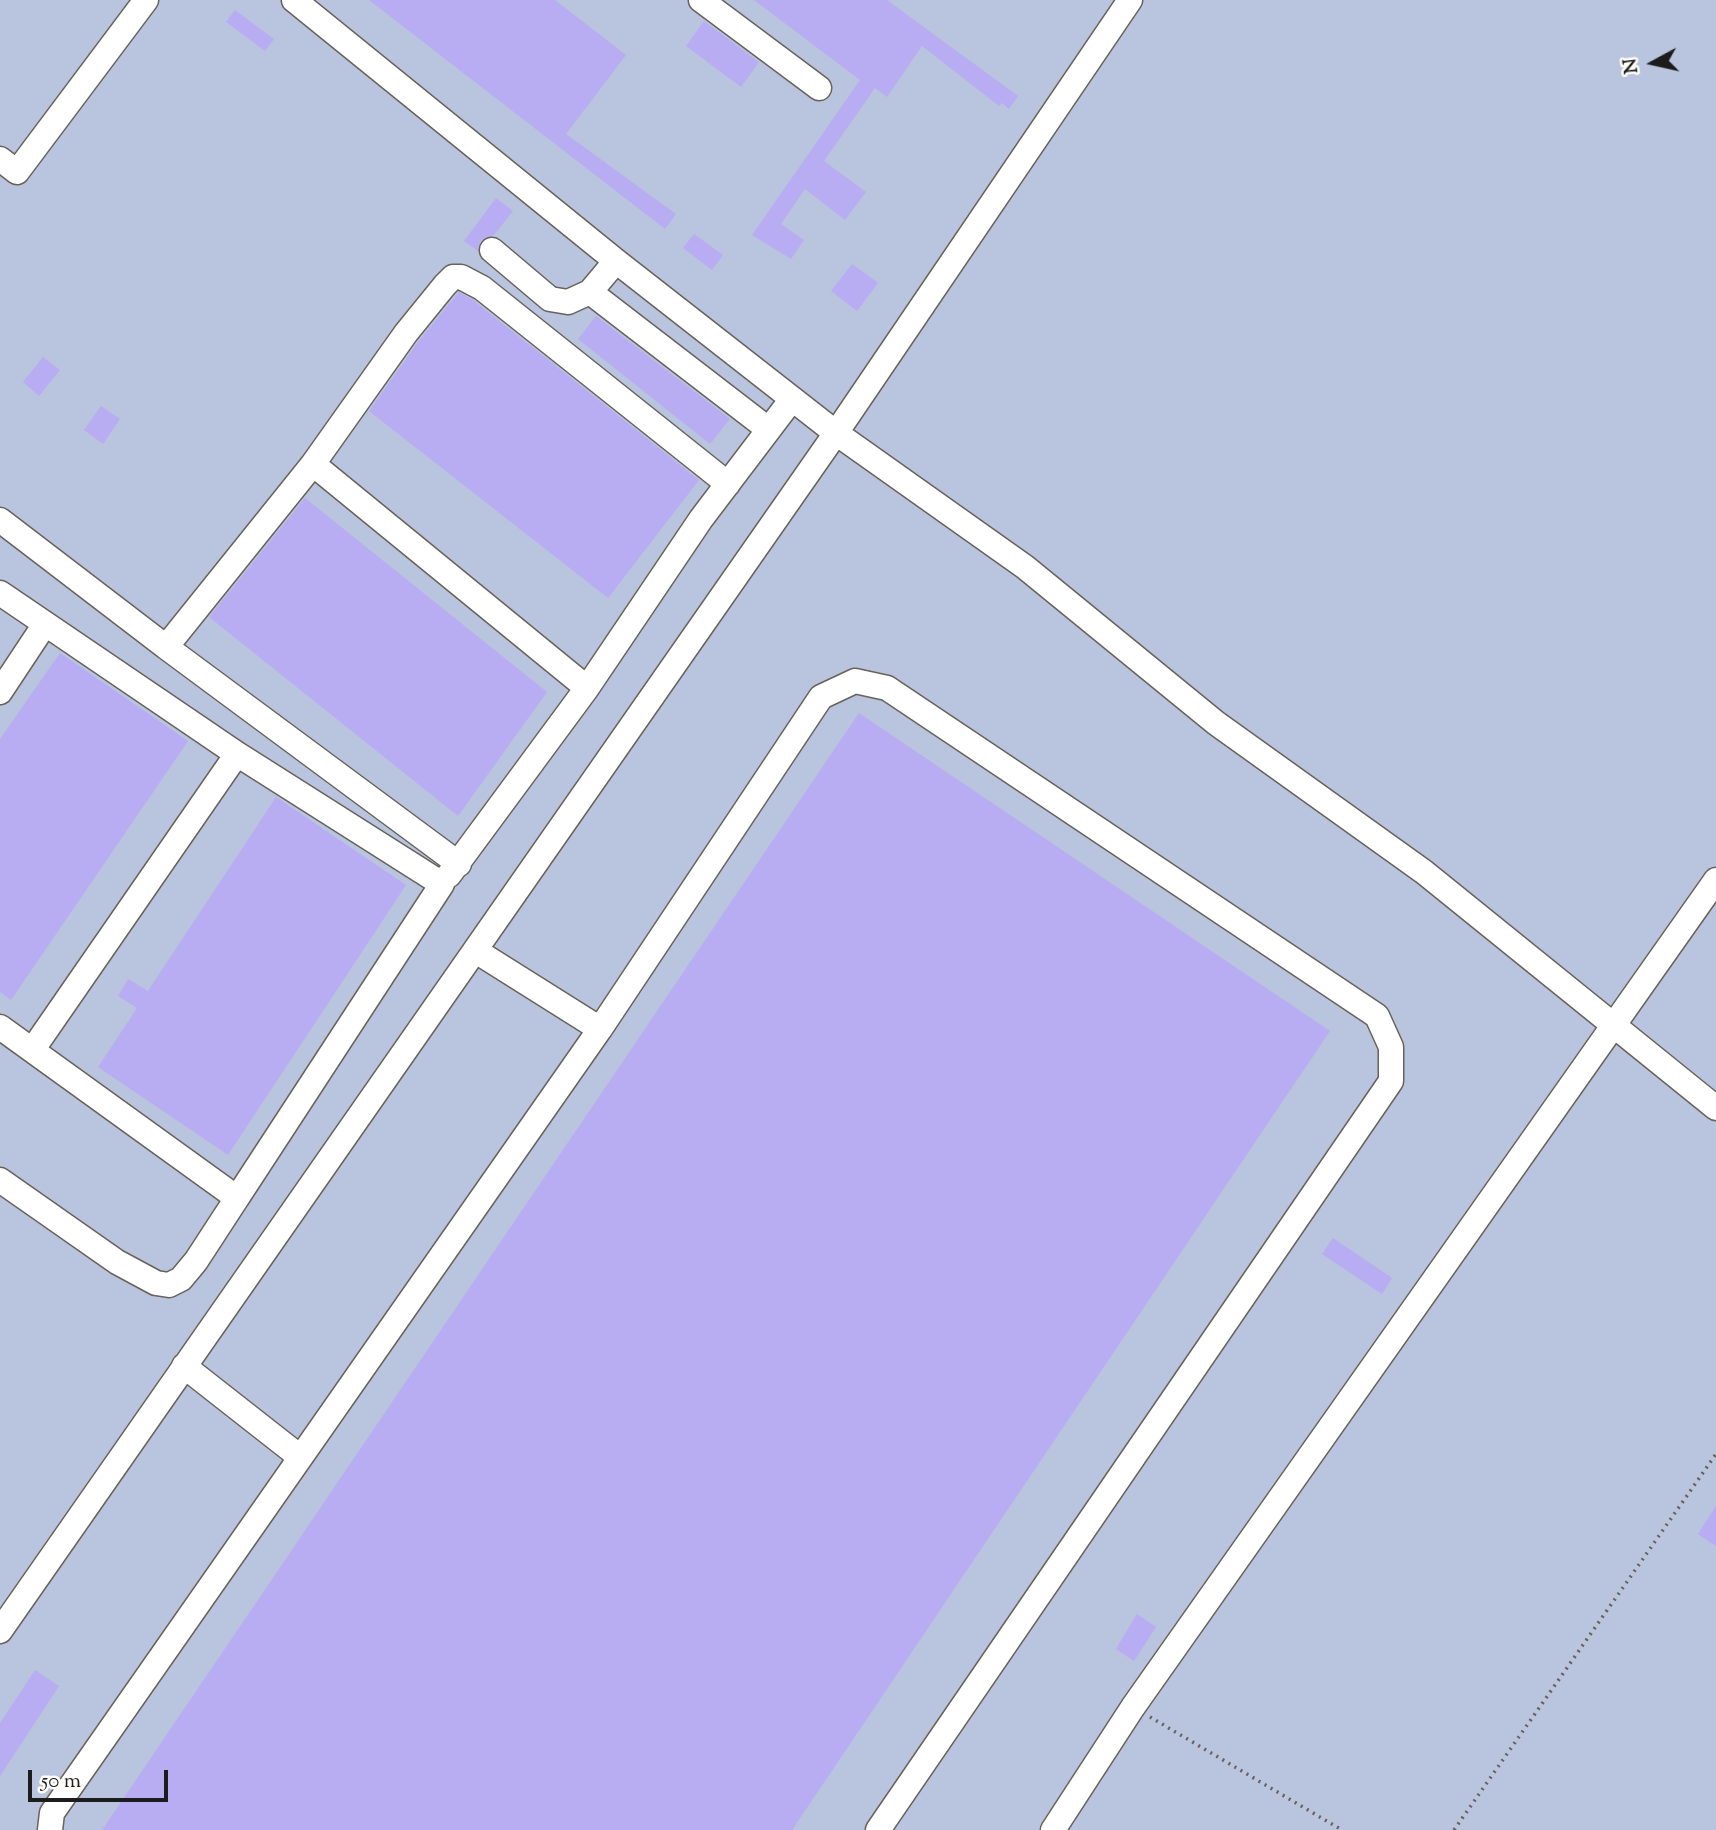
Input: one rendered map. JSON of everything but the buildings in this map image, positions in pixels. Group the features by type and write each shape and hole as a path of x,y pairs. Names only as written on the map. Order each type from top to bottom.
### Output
{"lane":[{"path":"0,159 17,172 146,0"},
{"path":"294,0 616,261 835,433 1025,567 1216,723 1424,872 1617,1025 1716,1108"},
{"path":"701,0 820,88"},
{"path":"0,1631 835,433 1130,0"},
{"path":"492,250 550,299 568,302 590,292 616,261"},
{"path":"166,647 313,464 406,333 453,277 461,277 482,288 728,484"},
{"path":"590,292 768,429"},
{"path":"0,1180 117,1262 156,1283 169,1285 181,1279 196,1261 442,884 587,688 728,484 792,399"},
{"path":"313,464 587,688"},
{"path":"0,520 459,864"},
{"path":"0,593 237,754 442,884"},
{"path":"0,692 45,624"},
{"path":"50,1830 52,1812 600,1029 821,697 855,681 887,688 1377,1016 1391,1047 1391,1081 878,1830"},
{"path":"33,1049 237,754"},
{"path":"1053,1830 1133,1707 1617,1025 1716,880"},
{"path":"476,951 600,1029"},
{"path":"0,1027 237,1198"},
{"path":"184,1366 300,1457"}],"path":[{"path":"1454,1830 1716,1454"},
{"path":"1133,1707 1342,1830"}],"shaded area":[{"path":"0,0 1716,0 1716,1830 0,1830"}]}
